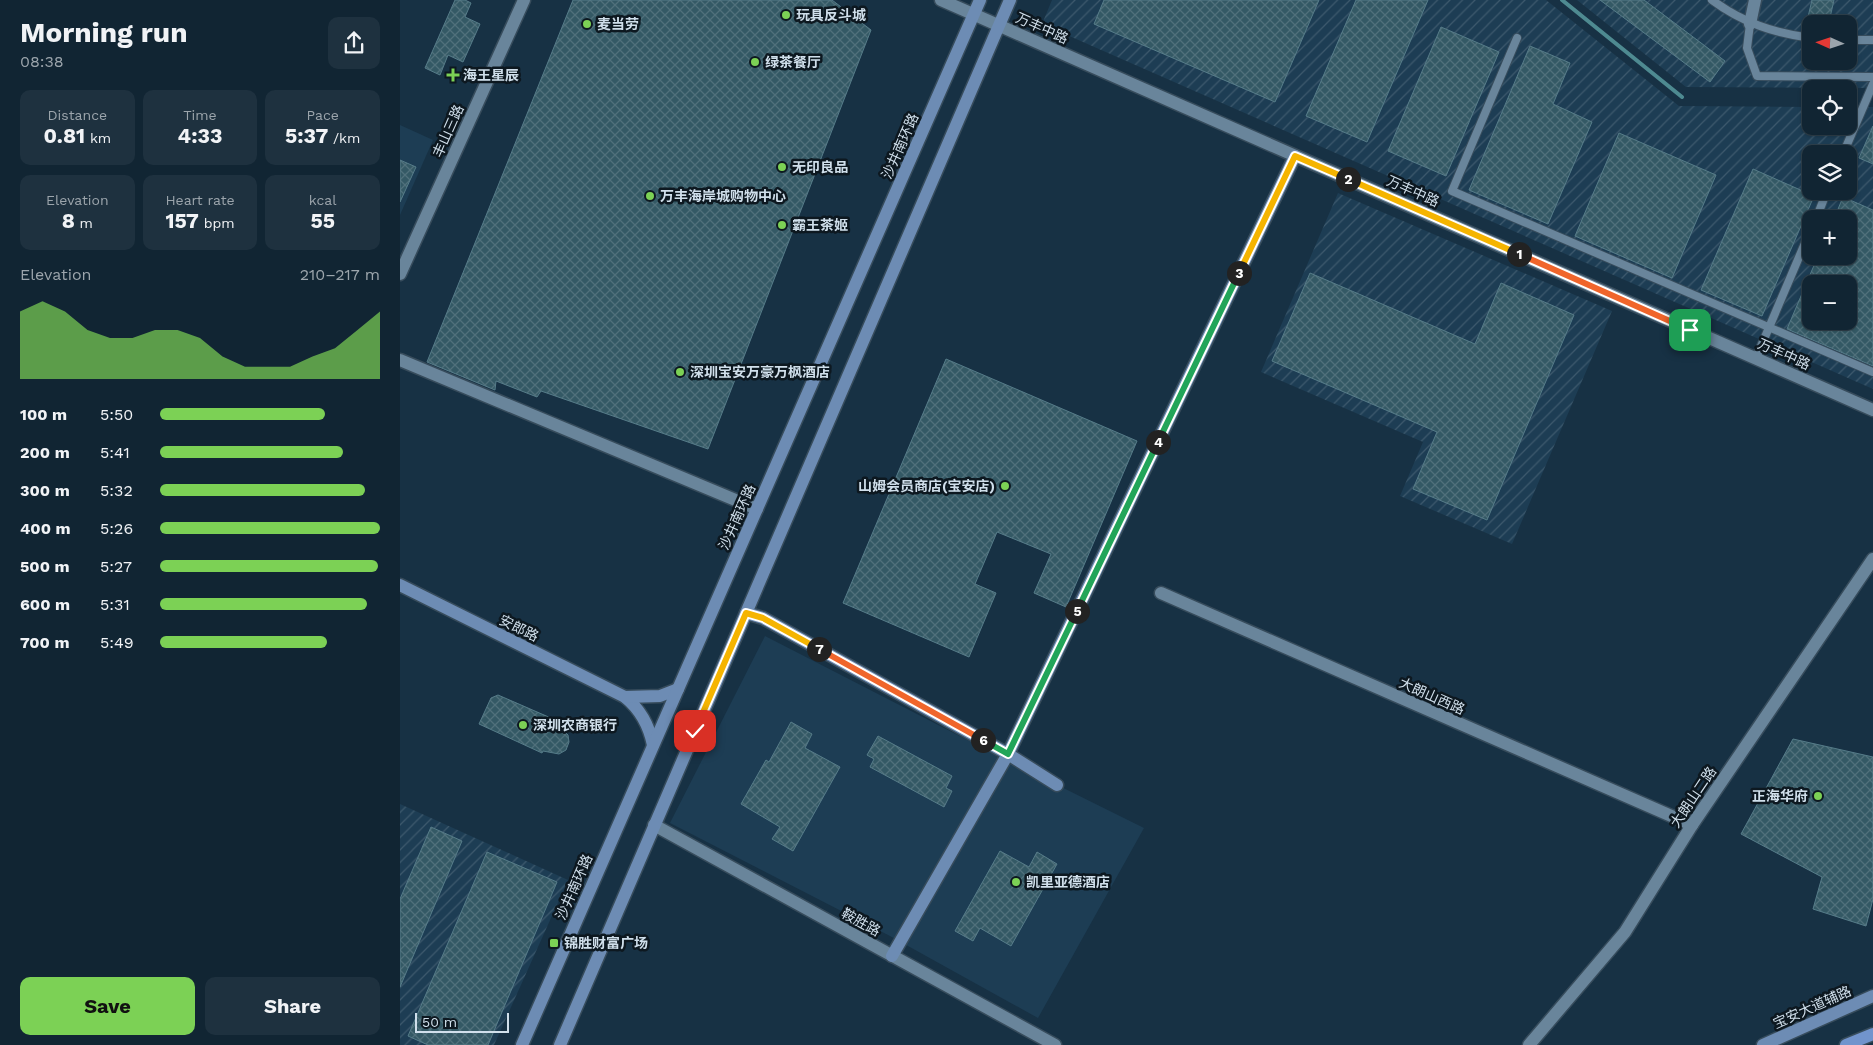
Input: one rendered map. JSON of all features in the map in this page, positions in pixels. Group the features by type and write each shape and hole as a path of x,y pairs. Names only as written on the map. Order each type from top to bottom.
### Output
{"main road":[{"name":"沙井南环路","path":"522,1045 980,0"},
{"path":"560,1045 1010,0"},
{"path":"892,956 1008,754 1295,156"},
{"name":"安郎路","path":"400,585 625,697 634,704 648,724 653,745"},
{"path":"746,613 763,618 1008,754 1056,785"},
{"name":"安郎路","path":"625,697 650,697 670,693 678,689"},
{"name":"宝安大道辅路","path":"1764,1045 1873,996"},
{"path":"1846,1045 1873,1034"}],"street":[{"name":"丰山三路","path":"400,274 524,0"},
{"name":"万丰中路","path":"940,0 1873,410"},
{"path":"1750,24 1756,0"},
{"path":"400,360 757,509"},
{"name":"大朗山二路","path":"1529,1045 1625,932 1692,825 1873,559"},
{"name":"大朗山西路","path":"1161,593 1692,825"},
{"name":"鞍胜路","path":"654,825 1055,1045"}],"lane":[{"path":"1712,0 1750,24 1786,35 1802,37"},
{"path":"1750,24 1747,48 1757,76 1873,77"},
{"path":"1517,38 1452,191 1873,372"},
{"path":"1858,40 1873,40"},
{"path":"1847,145 1873,84"},
{"path":"1756,358 1802,250"}],"shaded area":[{"path":"1052,0 1546,0 1679,106 1802,107 1802,135 1857,135 1857,107 1873,107 1873,389 1042,24"},
{"path":"1577,0 1873,0 1873,88 1857,88 1857,80 1802,80 1802,88 1686,87"},
{"path":"400,125 433,140 400,215"},
{"path":"1338,193 1612,311 1512,544 1400,496 1423,442 1261,372"},
{"path":"765,636 1144,828 1038,1018 890,936 670,823"},
{"path":"400,804 568,880 494,1045 400,1045"}],"building":[{"path":"455,0 465,0 471,3 465,17 480,24 463,62 448,55 440,75 425,68"},
{"name":"万丰海岸城购物中心","path":"573,0 832,0 871,30 708,449 541,391 537,397 496,381 495,390 427,362"},
{"path":"1104,0 1319,0 1275,102 1094,24"},
{"path":"1356,0 1428,0 1367,142 1306,116"},
{"path":"1600,0 1644,0 1725,61 1710,82"},
{"path":"1812,0 1834,0 1831,15 1808,15"},
{"path":"1441,27 1499,52 1446,176 1388,151"},
{"path":"1530,46 1570,63 1553,104 1592,122 1548,224 1469,190"},
{"path":"1873,126 1873,164 1859,158"},
{"path":"1619,133 1716,175 1672,278 1575,236"},
{"path":"400,160 416,167 400,202"},
{"path":"1753,169 1802,191 1802,200 1812,200 1808,210 1802,210 1802,224 1762,316 1701,290"},
{"path":"1842,200 1850,200 1873,210 1873,366 1787,329 1802,294 1802,330 1857,330 1857,275 1810,275 1814,265 1857,265 1857,210 1838,210"},
{"path":"1310,273 1475,344 1501,283 1574,315 1487,520 1413,489 1437,432 1272,361"},
{"name":"山姆会员商店(宝安店)","path":"946,359 1137,441 1066,607 1034,593 1051,554 997,532 975,584 996,593 969,657 843,603"},
{"name":"深圳农商银行","path":"498,695 567,725 564,731 568,735 569,742 566,750 559,754 543,751 542,753 479,724 491,698"},
{"path":"791,722 812,734 805,748 840,767 793,851 772,839 780,827 741,804 766,760 769,762"},
{"path":"878,736 952,776 946,788 952,791 944,807 870,767 874,759 867,755"},
{"name":"正海华府","path":"1793,739 1873,757 1873,899 1866,926 1813,909 1822,877 1741,834"},
{"path":"431,827 462,841 400,987 400,899"},
{"path":"1000,851 1029,867 1037,852 1057,864 1011,946 980,928 973,941 955,931"},
{"path":"487,852 557,882 488,1045 428,1045 408,1036"}],"waterway":[{"path":"1562,0 1682,97"}],"place":[{"name":"玩具反斗城","path":"786,15"},
{"name":"麦当劳","path":"587,24"},
{"name":"绿茶餐厅","path":"755,62"},
{"name":"海王星辰","path":"453,75"},
{"name":"无印良品","path":"782,167"},
{"name":"万丰海岸城购物中心","path":"650,196"},
{"name":"霸王茶姬","path":"782,225"},
{"name":"深圳宝安万豪万枫酒店","path":"680,372"},
{"name":"山姆会员商店(宝安店)","path":"1005,486"},
{"name":"深圳农商银行","path":"523,725"},
{"name":"正海华府","path":"1818,796"},
{"name":"凯里亚德酒店","path":"1016,882"},
{"name":"锦胜财富广场","path":"554,943"}],"route":[{"path":"695,731 746,613 763,618 1008,754 1295,156 1690,330"}]}
